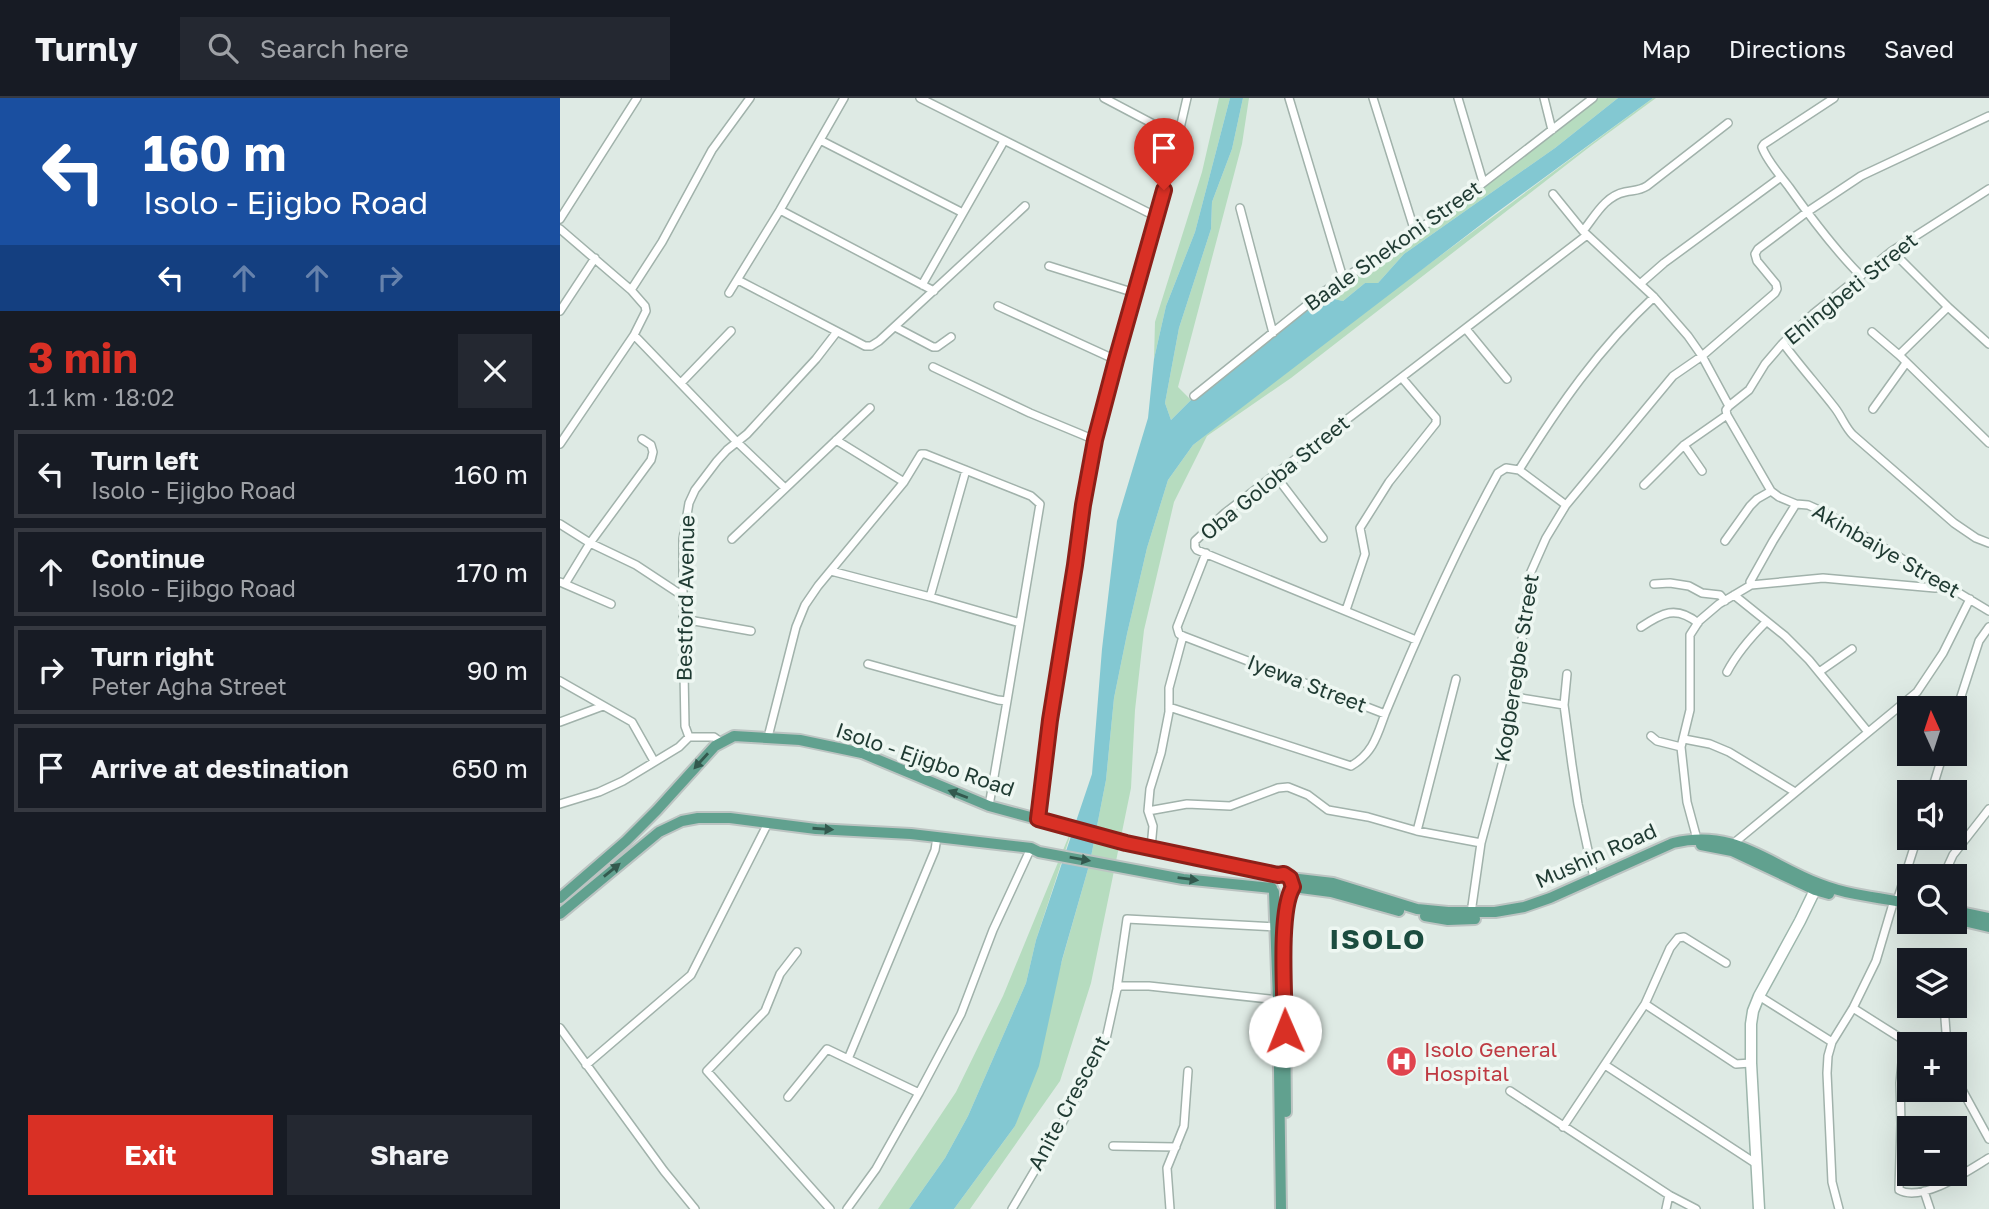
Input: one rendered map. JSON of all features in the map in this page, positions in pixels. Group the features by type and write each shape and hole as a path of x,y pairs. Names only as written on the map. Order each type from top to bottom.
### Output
{"main road":[{"name":"Isolo - Ejigbo Road","path":"721,742 734,736 768,737 824,744 862,753 989,806 1151,848"},
{"path":"560,898 619,847 721,742"},
{"path":"649,817 659,832"},
{"path":"560,914 659,832 682,821 698,818 730,818 816,829 937,837 1035,850 1183,879 1273,890 1283,895 1290,886"},
{"name":"Mushin Road","path":"1290,886 1333,883 1417,909 1495,912 1524,906 1567,891 1673,843 1697,839 1734,843 1818,883 1895,904"},
{"name":"Mushin Road","path":"1290,886 1331,892 1448,920 1495,917 1552,905 1655,857 1687,846 1700,845 1732,850 1815,890 1840,898 1895,904"},
{"path":"1151,848 1278,875 1284,874 1290,886 1284,918 1288,1209"},
{"path":"1278,875 1272,882 1276,927 1281,1209"},
{"path":"1967,913 1989,918"},
{"path":"1967,922 1989,927"}],"street":[{"path":"560,219 637,98"},
{"path":"631,290 662,242 723,132 750,98"},
{"path":"729,293 844,98"},
{"path":"920,98 1157,217"},
{"path":"1104,98 1178,137"},
{"path":"1043,820 1050,720 1095,440 1187,98"},
{"path":"1289,98 1343,278"},
{"path":"1373,98 1415,232"},
{"path":"1458,98 1483,181"},
{"path":"1544,98 1552,130"},
{"name":"Baale Shekoni Street","path":"1194,396 1343,278 1452,207 1593,98"},
{"path":"1834,98 1762,146 1807,212 1861,276"},
{"path":"1807,212 1861,176 1989,116"},
{"name":"Oba Goloba Street","path":"1416,640 1206,553 1195,547 1195,541 1225,513 1466,329 1585,233 1604,203 1613,196 1626,191 1638,191 1647,186 1728,123"},
{"path":"820,140 963,213"},
{"path":"922,285 1004,141"},
{"path":"1640,284 1664,263 1781,177"},
{"name":"Ehingbeti Street","path":"1730,406 1749,390 1765,364 1813,314 1892,251 1989,189"},
{"path":"1553,194 1585,233 1654,297 1688,336 1730,406 1726,410 1727,415 1771,491 1750,506 1725,541"},
{"path":"738,280 836,333 871,346 1025,206"},
{"path":"1240,208 1273,333"},
{"path":"780,210 934,291"},
{"name":"Kogberegbe Street","path":"1471,913 1481,843 1505,753 1515,698 1530,574 1546,538 1566,505 1673,376 1702,356 1775,293 1776,284 1757,261 1755,254 1807,212"},
{"path":"560,229 631,290 646,311 634,335 560,444"},
{"path":"1892,251 1989,344"},
{"path":"560,311 595,258"},
{"path":"1049,266 1135,293"},
{"path":"1566,505 1519,470 1560,405 1582,376 1620,330 1654,297"},
{"path":"998,306 1116,360"},
{"path":"1899,355 1948,307"},
{"path":"895,327 933,347 950,337"},
{"path":"1466,329 1507,379"},
{"path":"681,383 731,331"},
{"path":"1872,332 1989,443"},
{"name":"Bestford Avenue","path":"689,737 685,726 683,538 689,503 695,490 718,461 747,434 816,359 836,333"},
{"path":"634,335 785,488"},
{"path":"1783,343 1853,435 1954,523 1976,538 1989,543"},
{"path":"1873,409 1906,363"},
{"path":"933,367 1095,440"},
{"path":"1346,610 1365,555 1360,528 1389,482 1436,423 1436,418 1402,378"},
{"path":"732,539 870,408"},
{"path":"1644,485 1684,445 1727,415"},
{"path":"611,604 563,583 651,460 651,445 642,439"},
{"path":"836,440 904,482"},
{"path":"1684,445 1702,471"},
{"path":"768,737 796,627 805,605 904,482 921,454 1031,496 1040,504 989,806"},
{"name":"Iyewa Street","path":"1184,636 1385,714 1466,532 1498,473 1506,468 1519,470"},
{"path":"930,597 966,470"},
{"path":"1275,475 1323,538"},
{"name":"Akinbaiye Street","path":"1771,491 1779,498 1808,505 1826,513 1989,611"},
{"path":"1751,585 1750,582 1796,504"},
{"path":"560,524 590,543 636,565 683,596"},
{"path":"1151,848 1153,825 1148,811 1150,789 1161,753 1170,688 1184,636 1179,634 1177,627 1206,553"},
{"path":"831,571 1020,623"},
{"path":"1697,839 1687,802 1682,743 1690,709 1689,635 1698,623 1725,601 1751,585 1823,579 1935,589 1944,583"},
{"path":"1654,584 1689,586 1702,593 1720,595 1725,601"},
{"path":"1734,595 1785,636 1819,672 1868,732"},
{"path":"1734,843 1917,692 1943,653 1970,599"},
{"path":"1641,628 1670,611 1685,614 1698,623"},
{"path":"683,619 751,631"},
{"path":"1727,672 1734,658 1766,622"},
{"path":"1961,696 1979,641 1989,627"},
{"path":"1819,672 1852,649"},
{"path":"868,664 1007,701"},
{"path":"1567,674 1564,705 1578,804 1594,878"},
{"path":"1417,831 1456,679"},
{"path":"560,681 628,719 635,725 654,761"},
{"path":"1515,698 1564,705"},
{"path":"560,722 603,706"},
{"path":"1169,707 1351,766 1359,762 1372,748 1385,714"},
{"path":"1651,736 1657,741 1710,744 1729,752 1795,792"},
{"path":"560,804 599,792 622,781 679,747 689,737 714,737 721,742"},
{"path":"1148,811 1187,804 1230,806 1288,787 1308,795 1328,810 1481,843"},
{"path":"1949,864 1989,809"},
{"path":"586,1065 691,975 768,823"},
{"path":"848,1059 935,850 937,837"},
{"path":"847,1209 876,1169 961,1014 993,930 1035,850"},
{"path":"1839,1209 1832,1182 1828,1056 1832,1042 1853,1008 1876,961 1913,850"},
{"path":"1759,1209 1751,1024 1759,996 1815,890"},
{"name":"Anite Crescent","path":"1012,1209 1107,1040 1127,919 1276,927"},
{"path":"1563,1126 1645,1004 1670,948 1678,938 1684,937 1726,963"},
{"path":"797,952 780,974 765,1012 707,1071 831,1209"},
{"path":"1117,989 1122,985 1149,986 1278,1000"},
{"path":"1759,996 1832,1042"},
{"path":"1645,1004 1736,1064 1751,1063"},
{"path":"1853,1008 1902,1039 1904,1043 1900,1083 1899,1190 1904,1193 1924,1191 1948,1182 1989,1158"},
{"path":"560,1028 664,1171 695,1209"},
{"path":"788,1097 827,1049 919,1093"},
{"path":"1605,1065 1755,1163"},
{"path":"1170,1209 1167,1168 1184,1126 1188,1071"},
{"path":"1510,1091 1669,1195 1696,1209"},
{"path":"1967,1099 1989,1139"},
{"path":"1113,1146 1176,1147"},
{"path":"1924,1191 1930,1209"},
{"path":"1666,1209 1669,1195"}],"green space":[{"path":"1219,98 1230,98 1195,232 1166,306 1154,359 1155,322 1202,172"},
{"path":"1243,98 1249,98 1242,144 1178,387 1191,400 1171,420 1165,403 1179,328 1211,229 1212,202 1232,149"},
{"path":"1594,98 1618,98 1555,148 1404,254 1378,283 1365,283 1343,301 1320,296 1526,148"},
{"path":"1656,98 1291,378 1207,436 1174,502 1144,630 1135,710 1131,788 1091,983 1060,1081 970,1209 954,1209 1015,1126 1090,862 1106,780 1114,698 1127,634 1147,548 1168,480 1193,445 1340,330"},
{"path":"1075,821 1036,940 1026,983 968,1116 945,1158 909,1209 878,1209 956,1092 1003,996"}],"water":[{"path":"1230,98 1243,98 1232,149 1212,202 1211,229 1179,328 1165,403 1171,420 1191,400 1214,386 1320,296 1343,301 1365,283 1378,283 1404,254 1555,148 1618,98 1653,98 1496,213 1193,445 1168,480 1147,548 1127,634 1114,698 1106,780 1090,862 1062,960 1039,1066 1015,1126 954,1209 909,1209 945,1158 968,1116 1026,983 1036,940 1092,774 1102,649 1117,521 1148,418 1154,359 1166,306 1195,232"}],"place":[{"name":"Isolo General Hospital","path":"1401,1062"}],"district":[{"name":"ISOLO","path":"1378,939"}],"route":[{"path":"1164,190 1095,440 1050,720 1038,819 1126,843 1278,875 1284,874 1290,878 1293,887 1289,893 1284,918 1285,1031"}]}
